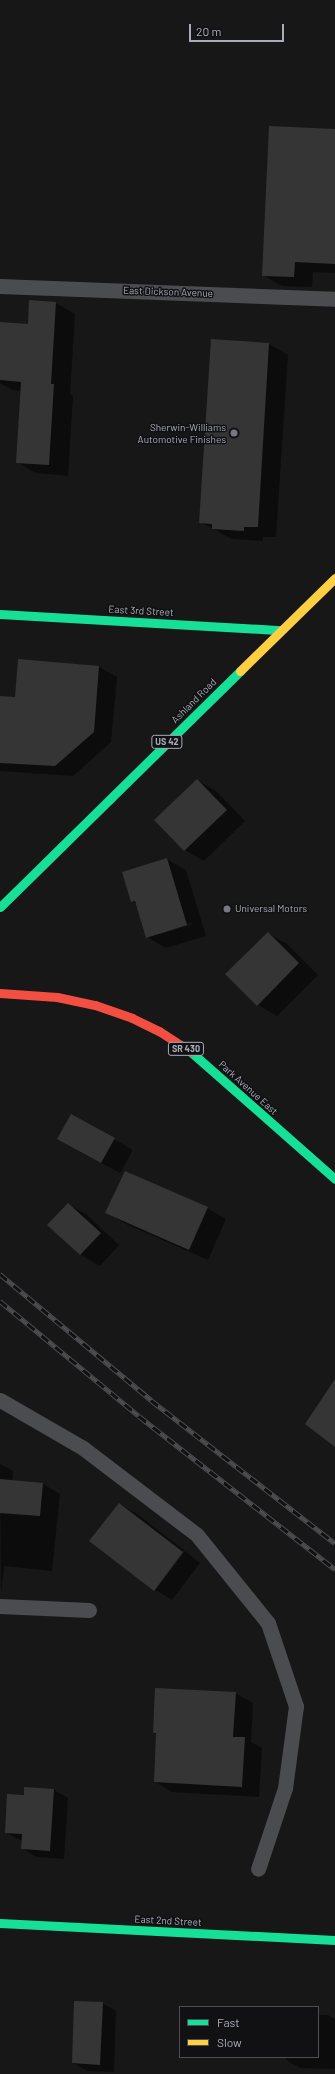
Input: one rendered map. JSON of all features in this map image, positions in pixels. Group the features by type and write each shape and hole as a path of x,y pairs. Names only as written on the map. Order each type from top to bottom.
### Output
{"main road":[{"name":"Ashland Road","path":"0,907 335,578"},
{"name":"East 3rd Street","path":"0,614 281,630"},
{"name":"Park Avenue East","path":"0,993 57,997 95,1005 132,1018 159,1031 196,1056 335,1179"},
{"name":"East 2nd Street","path":"0,1923 335,1940"}],"lane":[{"name":"East Dickson Avenue","path":"0,286 335,299"},
{"path":"0,1400 83,1448 197,1535 268,1623 296,1706 285,1788 258,1870"},
{"path":"0,1606 89,1610"}],"building":[{"path":"269,126 335,129 335,264 295,262 294,277 262,276"},
{"path":"29,300 56,302 51,384 54,384 49,465 16,463 21,382 0,380 0,322 28,324"},
{"name":"Sherwin-Williams Automotive Finishes","path":"211,339 269,343 258,527 244,527 244,531 212,529 212,524 199,523"},
{"path":"18,659 99,666 94,732 55,766 0,763 0,696 15,697"},
{"path":"197,779 227,810 184,851 154,820"},
{"path":"167,858 187,925 146,938 135,901 131,902 122,872"},
{"path":"268,932 299,963 257,1006 225,974"},
{"path":"71,1114 115,1138 101,1163 57,1139"},
{"path":"125,1171 208,1207 189,1250 105,1213"},
{"path":"68,1203 101,1233 80,1255 47,1225"},
{"path":"335,1379 335,1447 305,1424"},
{"path":"0,1479 43,1483 40,1516 0,1513"},
{"path":"119,1503 183,1552 154,1591 89,1541"},
{"path":"155,1688 236,1692 233,1737 245,1737 242,1787 154,1782 156,1733 153,1733"},
{"path":"24,1787 54,1789 50,1851 21,1849 22,1834 5,1833 7,1794 24,1795"},
{"path":"74,2001 103,2002 100,2065 72,2063"}],"railway":[{"path":"0,1274 151,1400 335,1543"},
{"path":"0,1301 139,1416 335,1569"}],"traffic: fast":[{"path":"0,614 281,630"},
{"path":"0,907 240,671"},
{"path":"191,1052 335,1179"},
{"path":"0,1923 335,1940"}],"traffic: slow":[{"path":"240,671 335,578"}],"traffic: jam":[{"path":"0,993 57,997 95,1005 132,1018 159,1031 191,1052"}],"place":[{"name":"Sherwin-Williams Automotive Finishes","path":"234,433"},
{"name":"Universal Motors","path":"227,909"}]}
